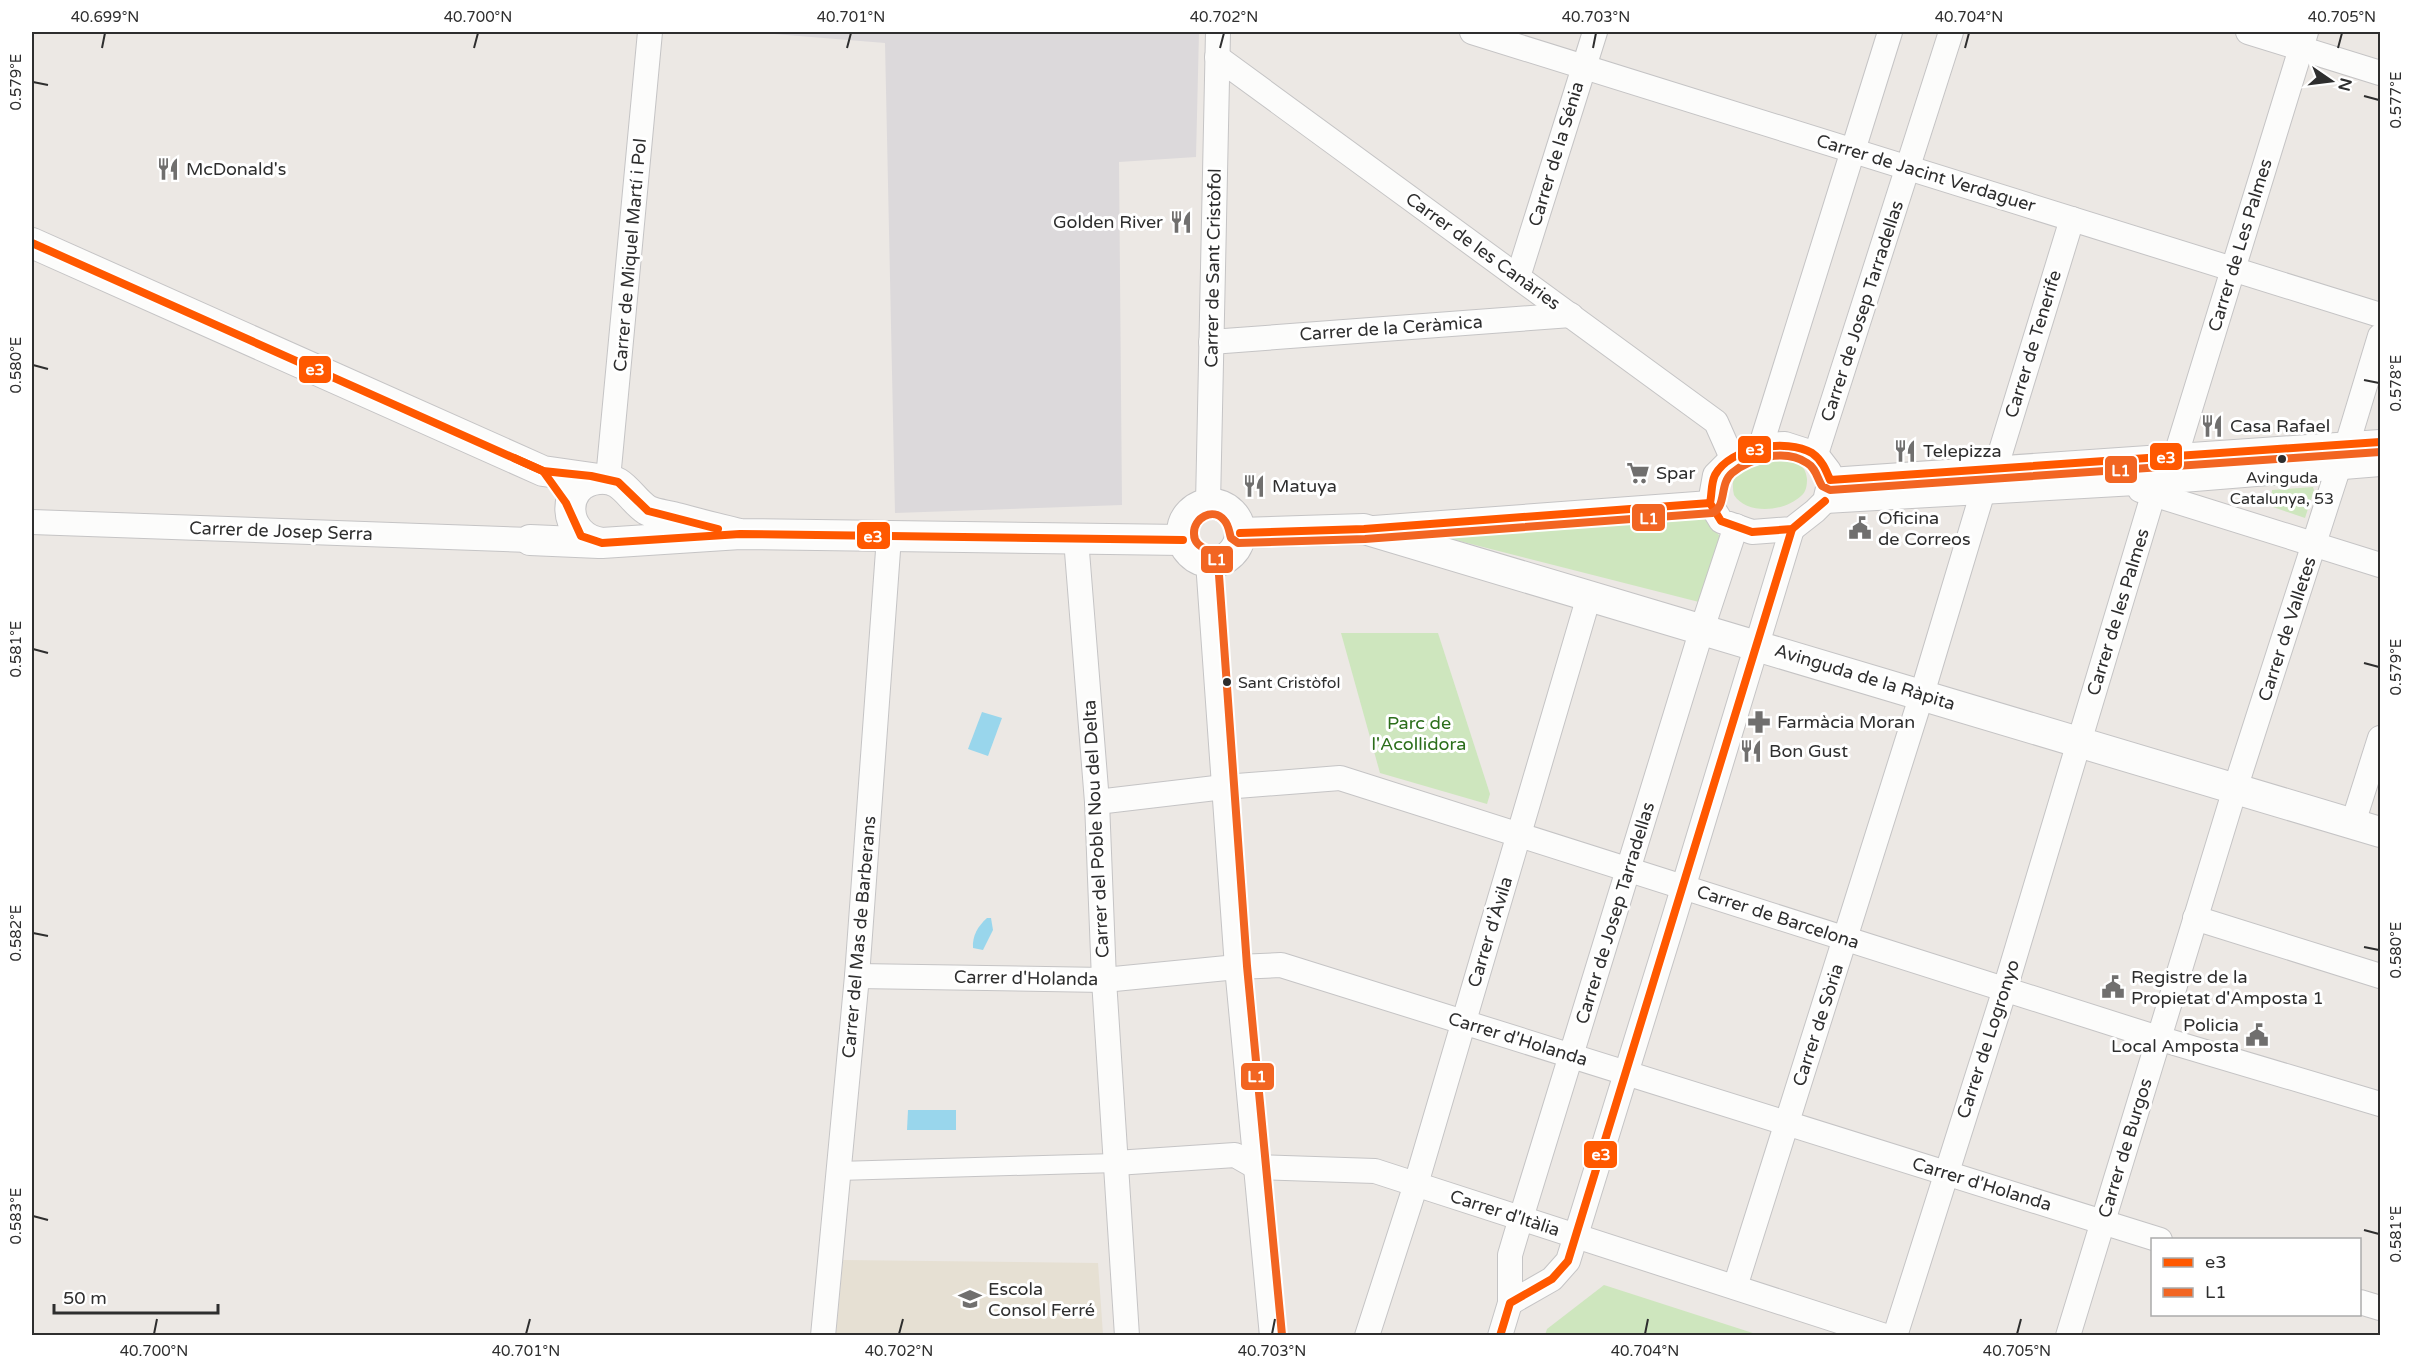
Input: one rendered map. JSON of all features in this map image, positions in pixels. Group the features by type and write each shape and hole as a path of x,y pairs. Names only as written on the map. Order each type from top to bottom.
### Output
{"street":[{"name":"Carrer de Miquel Martí i Pol","path":"613,484 650,32"},
{"name":"Carrer de Sant Cristòfol","path":"1208,504 1218,32"},
{"name":"Carrer de Jacint Verdaguer","path":"1472,32 2380,315"},
{"name":"Carrer de la Sénia","path":"1518,277 1594,32"},
{"path":"1761,445 1890,32"},
{"name":"Carrer de Josep Tarradellas","path":"1816,453 1951,32"},
{"path":"2248,32 2303,40 2380,73"},
{"name":"Carrer de Les Palmes","path":"2175,458 2303,40"},
{"name":"Carrer de les Canàries","path":"1217,57 1716,422 1732,458"},
{"name":"Carrer de Tenerife","path":"1995,470 2072,219"},
{"path":"32,243 543,471 613,484 648,511 740,534"},
{"name":"Carrer de la Ceràmica","path":"1211,342 1570,315"},
{"path":"2347,445 2380,336"},
{"path":"1828,490 1995,470 2380,442"},
{"path":"1785,444 1816,453 1829,471 1828,490 1815,512 1792,529 1752,532 1721,521 1710,503 1715,475 1732,458 1761,445 1785,444"},
{"path":"1828,490 1983,491 2120,484 2155,488 2380,464"},
{"name":"Carrer de Valletes","path":"2235,789 2338,469"},
{"path":"543,471 582,537 592,542 607,543 628,531 632,523 635,514 613,484"},
{"path":"530,540 557,529 571,515 573,497 582,486 613,484"},
{"path":"2155,488 2380,565"},
{"name":"Carrer de les Palmes","path":"2078,742 2155,488"},
{"path":"1922,694 1983,491"},
{"path":"1364,529 1710,503"},
{"path":"1218,504 1227,508 1239,523 1240,533 1239,543 1227,558 1208,562 1192,555 1183,540 1182,528 1187,516 1196,507 1218,504"},
{"name":"Carrer de Josep Serra","path":"32,522 530,540"},
{"name":"Carrer de Josep Tarradellas","path":"1500,1335 1510,1303 1510,1255 1702,629 1736,526"},
{"name":"Avinguda de la Ràpita","path":"1240,533 1364,529 2367,827"},
{"path":"1510,1303 1552,1279 1568,1261 1792,529"},
{"path":"530,540 607,543 740,534 1183,540"},
{"name":"Carrer del Mas de Barberans","path":"823,1335 857,976 889,537"},
{"name":"Carrer del Poble Nou del Delta","path":"1076,539 1097,802 1104,980 1127,1335"},
{"path":"1208,562 1237,967 1272,1335"},
{"name":"Carrer d'Àvila","path":"1367,1335 1416,1184 1589,596"},
{"name":"Carrer de Sòria","path":"1735,1287 1922,694"},
{"path":"2367,827 2380,738"},
{"name":"Carrer de Logronyo","path":"1895,1335 2005,989 2078,742"},
{"name":"Carrer de Barcelona","path":"1097,802 1224,787 1340,778 2158,1038 2380,1104"},
{"name":"Carrer de Burgos","path":"2067,1335 2235,789"},
{"path":"2195,918 2380,976"},
{"name":"Carrer d'Holanda","path":"857,976 1104,980 1281,964 2157,1238"},
{"name":"Carrer d'Itàlia","path":"1116,1163 1235,1155 1256,1167 1375,1171 1885,1335"},
{"path":"838,1171 1116,1163"},
{"path":"2361,1302 2380,1308"}],"shaded area":[{"path":"750,32 1199,32 1196,157 1119,162 1122,505 895,513 885,43"},
{"name":"Escola Consol Ferré","path":"843,1260 1098,1263 1103,1335 836,1335"}],"green space":[{"path":"1767,457 1787,458 1798,463 1807,479 1805,491 1794,501 1776,508 1748,506 1734,495 1736,474 1746,465"},
{"path":"2313,487 2305,518 2270,506 2272,490"},
{"path":"1701,512 1722,539 1699,602 1428,533"},
{"name":"Parc de l'Acollidora","path":"1341,633 1438,633 1490,794 1487,804 1380,773"},
{"path":"1604,1285 1759,1335 1545,1335 1547,1329"}],"water":[{"path":"982,712 1002,718 988,756 968,749"},
{"path":"987,918 991,918 993,930 983,950 973,948 976,932"},
{"path":"908,1110 956,1110 956,1130 907,1130"}],"transit line":[{"name":"e3","path":"32,243 543,471 566,503 581,536 602,543 740,534 1183,540"},
{"name":"e3","path":"1825,501 1792,529 1752,532 1721,521 1710,503 1714,478 1722,465 1746,452 1774,446 1801,448 1812,453 1821,462 1830,480 2380,442"},
{"name":"L1","path":"1282,1335 1247,966 1218,561 1195,539 1195,528 1200,519 1209,514 1220,516 1227,524 1231,538 1238,543 1365,539 1712,513 1720,506 1726,483 1732,473 1758,459 1778,456 1789,456 1807,463 1814,470 1822,486 1830,490 2380,452"},
{"name":"e3","path":"514,458 543,471 591,476 618,482 648,511 718,529"},
{"name":"e3","path":"1240,533 1364,529 1710,503"},
{"name":"e3","path":"1500,1336 1510,1303 1552,1279 1568,1261 1792,529"}],"place":[{"name":"McDonald's","path":"168,169"},
{"name":"Golden River","path":"1181,222"},
{"name":"Casa Rafael","path":"2212,426"},
{"name":"Telepizza","path":"1905,451"},
{"name":"Avinguda Catalunya, 53","path":"2282,459"},
{"name":"Spar","path":"1638,473"},
{"name":"Matuya","path":"1254,486"},
{"name":"Oficina de Correos","path":"1860,528"},
{"name":"Sant Cristòfol","path":"1227,682"},
{"name":"Farmàcia Moran","path":"1759,722"},
{"name":"Bon Gust","path":"1751,751"},
{"name":"Registre de la Propietat d'Amposta 1","path":"2113,987"},
{"name":"Policia Local Amposta","path":"2257,1035"},
{"name":"Escola Consol Ferré","path":"970,1299"}]}
